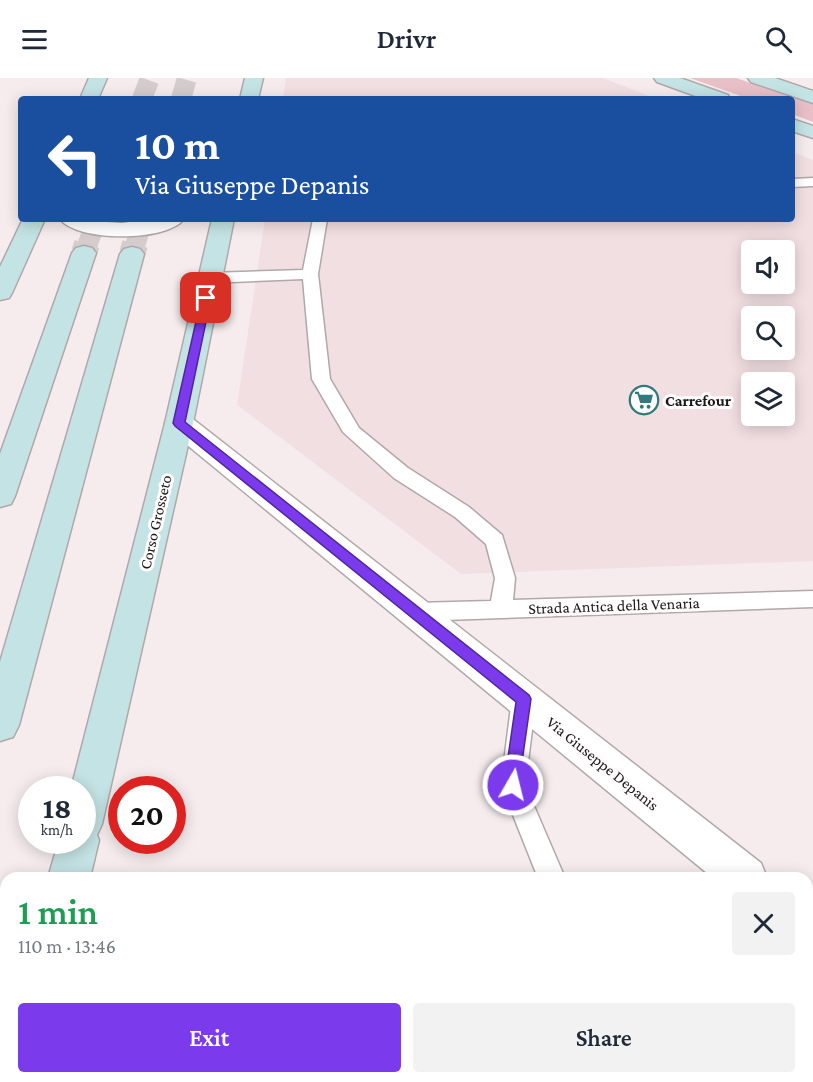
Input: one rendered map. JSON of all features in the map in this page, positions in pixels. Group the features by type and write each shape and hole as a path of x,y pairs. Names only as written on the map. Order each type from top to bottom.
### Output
{"main road":[{"path":"90,96 98,78"},
{"path":"250,96 254,78"},
{"path":"663,78 713,96"},
{"path":"757,78 813,97"},
{"path":"795,125 813,132"},
{"path":"2,286 33,222"},
{"name":"Corso Grosseto","path":"94,776 179,423 222,222"},
{"path":"0,496 84,253"},
{"path":"0,725 132,254"}],"street":[{"path":"78,222 88,226 120,229 150,226 163,222"},
{"name":"Via Giuseppe Depanis","path":"179,423 739,872"}],"lane":[{"path":"795,183 813,182"},
{"path":"319,222 310,274 321,379 352,432 401,473 462,512 495,540 505,578 501,609"},
{"path":"210,278 310,274"},
{"name":"Strada Antica della Venaria","path":"415,612 813,598"},
{"path":"524,699 513,785 549,872"}],"shaded area":[{"path":"286,78 603,78 649,96 283,96"},
{"path":"690,78 736,78 789,96 741,96"},
{"path":"795,98 813,104 813,122 795,115"},
{"name":"Carrefour","path":"795,153 813,160 813,561 461,574 237,405 265,222 795,222"}],"tunnel":[{"path":"143,96 150,78"},
{"path":"182,96 187,78"},
{"path":"87,246 96,222"},
{"path":"135,246 142,222"},
{"path":"84,253 87,244"},
{"path":"132,254 135,244"}],"place":[{"name":"Carrefour","path":"644,400"}],"route":[{"path":"206,298 179,423 524,699 513,785"}]}
